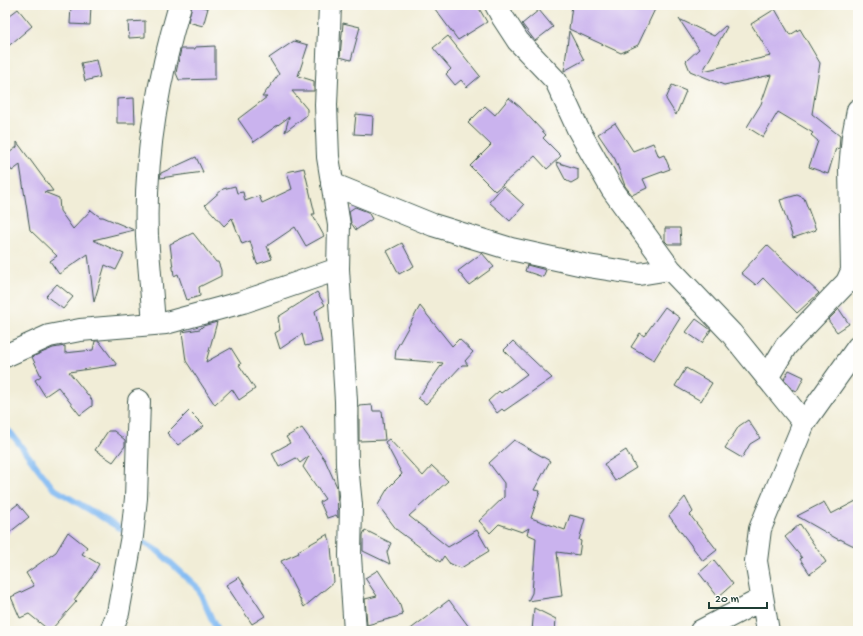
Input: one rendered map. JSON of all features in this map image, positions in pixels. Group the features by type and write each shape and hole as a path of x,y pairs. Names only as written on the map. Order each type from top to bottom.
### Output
{"street":[{"path":"154,324 147,235 149,165 152,131 169,42 180,5"},
{"path":"330,5 326,105 328,157 339,225 338,269 346,401 346,465 351,505 350,556 355,631"},
{"path":"496,5 518,41 556,81 578,129 612,189 670,269 731,333 804,423"},
{"path":"767,378 786,346 847,282 852,272 850,169 853,136 858,110"},
{"path":"332,184 433,225 510,249 588,266 640,274 670,269"},
{"path":"5,356 49,336 72,331 166,323 243,302 338,269"},
{"path":"768,631 756,561 760,530 804,423 858,347"},
{"path":"111,631 118,613 132,536 136,498 139,401"},
{"path":"701,631 762,599"}],"building":[{"path":"71,5 91,5 90,25 70,24"},
{"path":"192,5 208,8 203,26 188,22"},
{"path":"432,5 477,5 487,22 458,40"},
{"path":"572,5 657,5 638,45 621,53 569,29"},
{"path":"18,9 32,26 5,49 5,19"},
{"path":"775,9 790,35 800,29 820,63 812,114 840,136 839,149 836,148 828,174 809,167 818,141 811,135 813,133 778,112 763,137 747,127 761,104 771,75 724,85 690,71 686,61 699,49 679,19 714,36 725,26 727,27 703,71 771,56 751,24"},
{"path":"539,10 553,27 535,41 522,24"},
{"path":"145,21 145,37 129,38 128,22"},
{"path":"343,23 360,27 351,60 340,57"},
{"path":"569,31 584,60 564,71"},
{"path":"448,36 480,76 467,87 461,80 455,85 446,74 451,69 433,48"},
{"path":"294,41 308,45 298,76 314,81 314,91 292,91 307,109 307,115 285,132 289,117 254,142 238,119 267,97 262,97 279,74 269,58"},
{"path":"215,46 215,79 179,80 176,73 181,49 195,49 195,47"},
{"path":"96,60 100,77 85,81 81,63"},
{"path":"672,85 686,91 676,115 666,99"},
{"path":"134,98 135,123 117,123 117,99"},
{"path":"509,98 520,107 546,135 543,138 561,156 547,169 535,156 495,191 470,166 491,145 468,123 485,106 495,115"},
{"path":"356,114 373,116 372,135 354,134"},
{"path":"615,123 633,151 653,143 659,157 664,155 670,169 643,179 647,188 632,195 625,186 615,159 598,134"},
{"path":"17,142 53,191 44,192 59,198 60,211 73,229 91,210 100,217 134,230 93,240 124,254 116,270 105,265 94,302 88,254 59,274 50,261 57,256 30,230 20,165 12,171 5,161 5,156 17,147"},
{"path":"196,157 203,172 160,178 161,173"},
{"path":"556,162 578,169 578,179 571,183 567,181"},
{"path":"304,168 315,214 312,214 324,236 306,246 295,227 267,246 272,259 257,264 250,241 242,244 232,218 224,226 205,205 223,189 235,186 237,193 243,192 245,201 259,196 262,203 292,189 287,172"},
{"path":"503,186 524,205 510,221 489,202"},
{"path":"797,195 804,198 816,230 793,238 780,200"},
{"path":"355,207 368,212 372,219 356,230 351,223 349,211"},
{"path":"665,228 680,228 681,244 668,244 665,241"},
{"path":"193,233 216,262 218,262 221,270 221,276 199,287 200,296 187,300 178,274 174,276 170,244"},
{"path":"402,243 414,266 399,274 387,251"},
{"path":"767,245 819,293 797,313 763,278 756,285 741,273"},
{"path":"482,253 494,267 469,285 458,271"},
{"path":"527,265 546,270 543,277 525,271"},
{"path":"57,284 73,297 63,309 46,296"},
{"path":"317,292 325,305 315,311 322,342 305,346 302,334 280,349 275,333 280,330 278,317"},
{"path":"420,306 452,346 459,339 473,352 465,361 468,365 462,365 426,404 418,398 443,363 395,359 396,349"},
{"path":"665,307 680,318 654,360 631,347 640,333 644,336"},
{"path":"839,309 849,324 837,332 828,320"},
{"path":"696,319 711,330 702,343 686,332"},
{"path":"217,322 206,362 231,348 241,364 239,365 255,389 239,400 232,389 215,405 186,361 182,332 200,329 203,326"},
{"path":"95,341 99,341 117,365 69,372 92,400 92,406 80,415 58,387 45,396 35,380 41,376 32,357 53,348 65,346 65,353 93,350"},
{"path":"513,341 552,378 504,411 502,409 497,413 488,401 499,391 501,393 527,374 504,350"},
{"path":"686,368 712,383 701,401 675,386"},
{"path":"789,370 804,377 797,391 792,389 784,379"},
{"path":"372,405 373,411 382,411 385,440 359,441 359,406"},
{"path":"189,411 204,426 178,445 167,433"},
{"path":"748,420 760,438 750,444 742,458 725,448 739,426"},
{"path":"302,428 325,460 337,487 338,518 336,515 327,518 320,502 325,499 303,467 309,456 300,463 296,458 279,467 272,453 290,443 286,437"},
{"path":"108,431 114,431 125,440 125,446 113,462 95,450"},
{"path":"389,439 423,476 432,466 448,481 409,516 448,547 477,530 489,551 461,568 450,564 444,556 440,562 397,530 378,505 388,488 402,474 385,442"},
{"path":"514,440 550,461 534,490 540,491 531,518 565,530 570,515 585,519 579,540 581,541 579,555 557,552 562,596 528,601 532,593 536,538 527,534 529,528 522,532 499,524 490,533 479,521 504,497 504,483 489,463"},
{"path":"626,450 636,468 615,481 604,464"},
{"path":"685,497 693,512 690,515 717,550 703,561 669,516"},
{"path":"858,500 858,548 840,539 839,540 797,516 824,502 831,514"},
{"path":"18,504 29,517 5,536 5,514"},
{"path":"800,524 826,562 810,574 800,559 802,558 785,537"},
{"path":"365,530 391,543 387,552 390,564 363,551 363,535"},
{"path":"68,532 87,547 82,554 99,564 93,575 74,600 77,601 50,631 29,614 20,618 11,597 34,586 26,573 56,552"},
{"path":"328,534 331,546 334,582 304,607 281,561 299,553 298,551"},
{"path":"714,560 733,584 718,597 699,573"},
{"path":"378,570 399,602 403,615 367,625 365,599 377,596 365,578"},
{"path":"239,577 265,616 252,624 226,585"},
{"path":"449,600 472,631 408,631"},
{"path":"534,608 556,619 555,631 532,631"}],"waterway":[{"path":"5,428 11,433 53,488 128,533"},
{"path":"136,538 158,551 198,588 217,631"}]}
